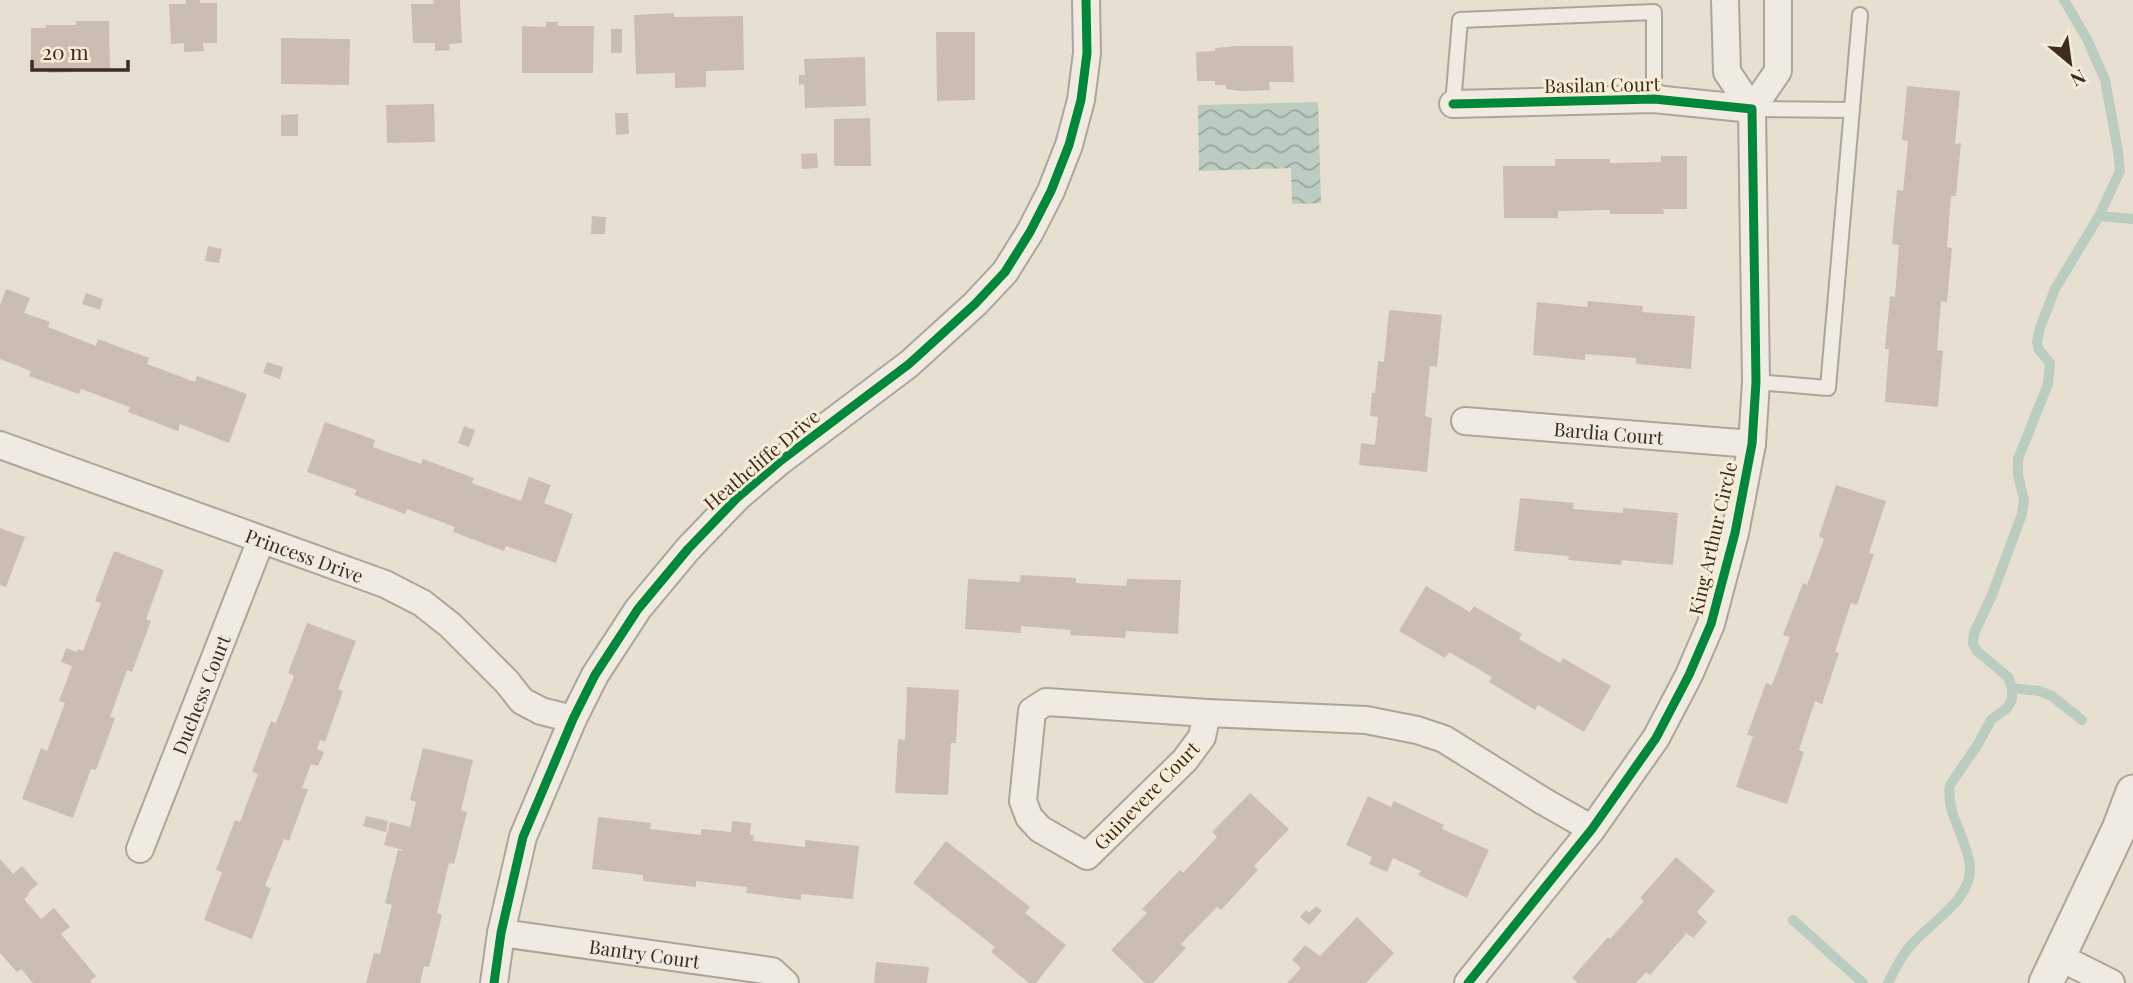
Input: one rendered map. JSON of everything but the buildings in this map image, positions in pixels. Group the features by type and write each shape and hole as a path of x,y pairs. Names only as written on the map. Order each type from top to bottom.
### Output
{"street":[{"name":"Heathcliffe Drive","path":"494,983 501,933 523,837 573,719 595,676 638,609 688,549 738,497 779,462 909,364 975,304 1005,272 1046,201 1069,145 1081,100 1085,65 1086,0"},
{"path":"1725,0 1727,72 1752,109 1778,71 1778,0"},
{"name":"Basilan Court","path":"1453,104 1654,99 1752,109"},
{"name":"King Arthur Circle","path":"1468,983 1592,829 1656,738 1689,675 1711,624 1735,533 1752,444 1756,382 1752,109"},
{"name":"Bardia Court","path":"1465,421 1752,444"},
{"name":"Princess Drive","path":"0,445 385,583 422,603 475,650 522,701 541,711 573,719"},
{"name":"Duchess Court","path":"140,849 261,540"},
{"name":"Guinevere Court","path":"1207,713 1202,737 1185,760 1087,856 1040,829 1029,817 1023,801 1030,721 1032,711 1046,702 1366,720 1417,730 1444,739 1592,829"},
{"path":"2111,983 2053,970 2119,829 2133,792"},
{"name":"Bantry Court","path":"501,933 772,971 786,983"}],"lane":[{"name":"Basilan Court","path":"1453,104 1460,20 1654,12 1654,99"},
{"path":"1756,382 1828,388 1860,15"},
{"path":"1752,109 1852,110"}],"water":[{"path":"1318,102 1321,203 1292,204 1291,168 1199,171 1198,105"}],"waterway":[{"path":"1888,983 1907,950 1956,902 1969,880 1970,867 1951,806 1950,785 1991,720 2007,708 2012,699 2008,677 1977,651 1973,644 1974,633 1992,595 2022,514 2024,500 2018,475 2018,459 2048,384 2050,363 2039,350 2037,342 2040,328 2055,289 2099,216 2120,171 2105,80 2087,39 2064,0"},
{"path":"2099,216 2133,219"},
{"path":"2012,688 2039,691 2052,696 2082,720"},
{"path":"1793,920 1863,983"}],"cycle path":[{"path":"494,983 501,933 523,837 573,719 595,675 638,609 688,549 738,497 779,462 909,364 975,304 1005,272 1051,191 1069,145 1081,100 1087,53 1086,0"},
{"path":"1453,104 1654,99 1752,109 1756,382 1752,444 1735,533 1711,624 1689,675 1656,738 1592,829 1468,983"}]}
